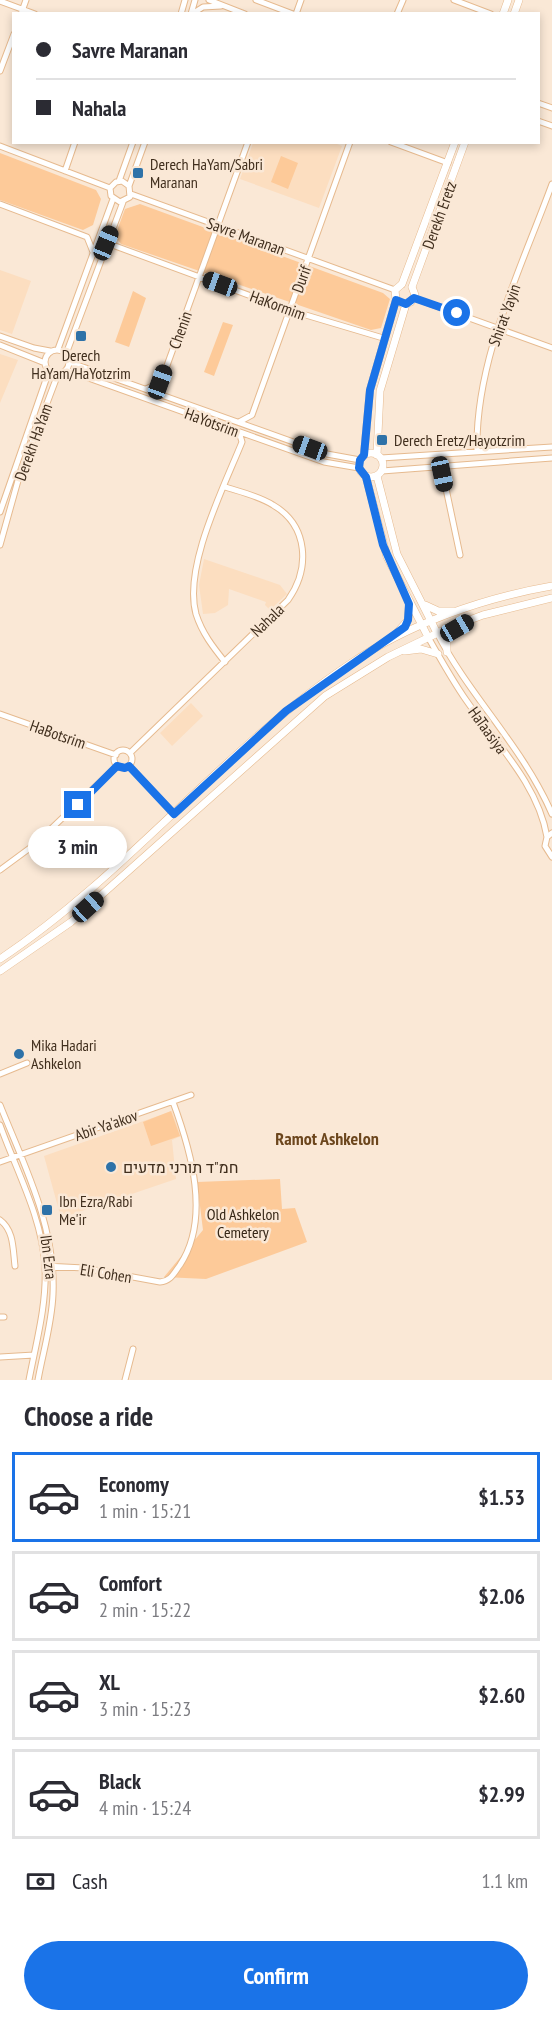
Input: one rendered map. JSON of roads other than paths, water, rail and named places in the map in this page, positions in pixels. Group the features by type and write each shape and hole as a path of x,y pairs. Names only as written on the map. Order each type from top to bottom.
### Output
{"main road":[{"name":"Derekh Eretz","path":"402,284 454,144"},
{"name":"Derekh Eretz","path":"412,287 464,144"},
{"path":"422,627 409,604 378,532 361,461 370,390 396,300 395,290 402,284 412,287 414,298 406,304 380,391 380,473 397,554 437,633"},
{"path":"396,300 406,304"},
{"path":"361,461 379,457"},
{"path":"366,477 380,473"},
{"path":"0,959 99,883 286,711 352,662 382,645 463,610 520,592 552,586"},
{"path":"0,971 71,922 325,696 388,657 437,633 472,619 552,598"},
{"path":"421,601 438,611 463,610"},
{"path":"382,645 405,627 409,604"},
{"path":"447,652 447,638 472,619"},
{"name":"HaTaasiya","path":"422,627 428,637"},
{"path":"388,657 421,649 438,654"}],"street":[{"path":"0,1 22,11 26,0"},
{"path":"180,0 181,12"},
{"path":"181,12 186,0"},
{"path":"209,0 240,12"},
{"path":"256,0 289,12"},
{"path":"454,0 486,12"},
{"path":"194,12 203,7 224,6"},
{"path":"0,71 12,39"},
{"path":"65,171 74,144"},
{"path":"110,188 119,181 132,144"},
{"path":"66,354 106,243 123,202 131,194 129,186 144,144"},
{"name":"Chenin","path":"160,382 247,144"},
{"name":"Durif","path":"252,415 349,144"},
{"path":"396,144 448,164"},
{"path":"0,146 110,188"},
{"path":"119,181 129,186"},
{"name":"Shirat Yayin","path":"477,451 480,395 488,359 552,184"},
{"path":"58,349 113,199 110,188"},
{"name":"Savre Maranan","path":"131,194 395,290"},
{"path":"113,199 123,202"},
{"path":"0,204 87,237 101,231"},
{"path":"87,237 93,254"},
{"name":"HaKormim","path":"106,243 290,310 384,338"},
{"path":"414,298 552,348"},
{"path":"0,336 34,348 51,351 58,349 66,354 69,362 66,370 58,374 49,371 45,363 0,345"},
{"path":"45,363 51,351"},
{"name":"HaYotsrim","path":"69,362 336,457 361,461"},
{"name":"HaYotsrim","path":"66,370 324,462 361,461"},
{"name":"Derekh HaYam","path":"0,512 49,371"},
{"name":"Derekh HaYam","path":"0,545 19,477 58,374"},
{"path":"146,389 160,382 167,397"},
{"path":"238,422 252,415 258,430"},
{"path":"225,662 200,624 193,589 199,555 242,442 238,431"},
{"path":"242,442 254,437"},
{"path":"379,457 552,447"},
{"path":"380,473 441,465 552,458"},
{"path":"441,465 460,555"},
{"name":"Nahala","path":"130,753 288,600 300,579 304,561 299,534 281,510 265,501 225,487"},
{"name":"HaTaasiya","path":"437,633 447,652 523,758 540,785 552,814"},
{"name":"HaTaasiya","path":"428,637 467,701 528,787 549,835 546,850 552,857"},
{"name":"HaBotsrim","path":"0,714 116,755"},
{"path":"117,766 116,755 122,751 130,753 132,758 129,766"},
{"path":"117,766 125,768 129,766"},
{"path":"0,870 34,845 117,766"},
{"path":"129,766 174,814"},
{"path":"0,1074 27,1063"},
{"name":"Abir Ya'akov","path":"0,1162 191,1095"},
{"name":"Eli Cohen","path":"45,1266 166,1282 192,1244 195,1219 188,1148 173,1102"},
{"name":"Ibn Ezra","path":"0,1105 46,1227 52,1266 49,1325 38,1380"},
{"name":"Ibn Ezra","path":"0,1125 41,1236 45,1266 45,1294 29,1380"},
{"path":"0,1220 7,1225 10,1232 15,1266"},
{"path":"125,1380 133,1349"},
{"path":"0,1357 34,1355"}],"place":[{"name":"Derech HaYam/Sabri Maranan","path":"138,173"},
{"name":"Derech HaYam/HaYotzrim","path":"81,336"},
{"name":"Derech Eretz/Hayotzrim","path":"382,440"},
{"name":"Mika Hadari Ashkelon","path":"19,1054"},
{"name":"חמ\"ד תורני מדעים","path":"111,1167"},
{"name":"Ibn Ezra/Rabi Me'ir","path":"47,1210"}],"district":[{"name":"Ramot Ashkelon","path":"327,1138"}],"park label":[{"name":"Old Ashkelon Cemetery","path":"243,1223"}]}
